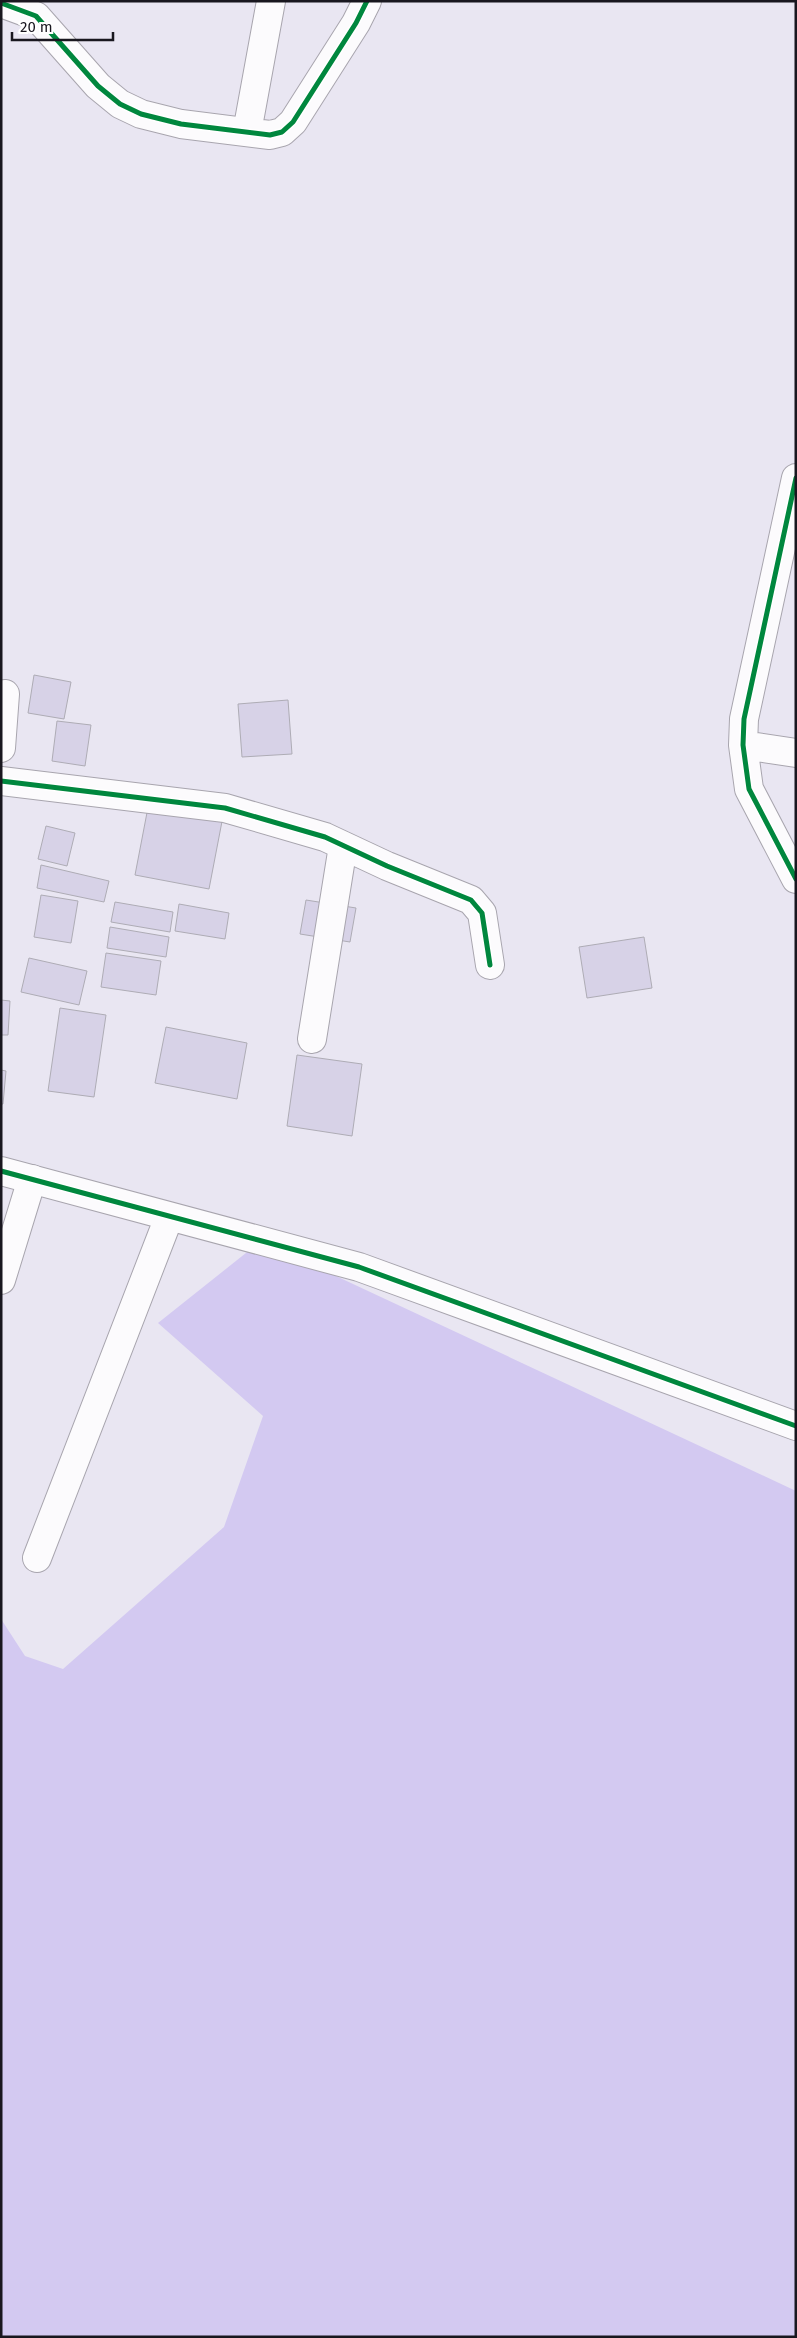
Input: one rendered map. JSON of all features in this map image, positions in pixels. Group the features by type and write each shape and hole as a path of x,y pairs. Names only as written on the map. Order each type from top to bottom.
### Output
{"street":[{"path":"247,132 271,1"},
{"path":"1,3 38,9 98,86 120,104 141,114 181,124 270,135 282,132 293,122 351,31 367,1"},
{"path":"794,491 744,719 743,745 749,789 796,879"},
{"path":"1,748 5,694"},
{"path":"743,745 796,753"},
{"path":"1,781 225,808 325,837 471,900 482,913 490,965"},
{"path":"312,1039 343,846"},
{"path":"1,1171 359,1267 796,1426"},
{"path":"1,1280 32,1179"},
{"path":"38,1558 169,1217"}],"shaded area":[{"path":"261,1241 796,1491 796,2337 1,2337 1,1619 25,1656 63,1669 224,1527 263,1416 158,1323"}],"building":[{"path":"34,675 71,682 64,719 28,713"},
{"path":"288,700 292,754 242,757 238,704"},
{"path":"57,721 91,725 85,766 52,761"},
{"path":"150,797 224,811 209,889 135,875"},
{"path":"46,826 75,833 67,866 38,859"},
{"path":"41,865 109,881 104,902 37,888"},
{"path":"41,895 78,901 71,943 34,937"},
{"path":"306,900 356,908 350,942 300,934"},
{"path":"115,902 173,912 170,932 111,922"},
{"path":"179,904 229,913 225,939 175,931"},
{"path":"110,927 169,937 166,957 107,948"},
{"path":"644,937 652,988 587,998 579,947"},
{"path":"106,953 161,961 156,995 101,987"},
{"path":"29,958 87,971 79,1005 21,992"},
{"path":"1,1000 10,1001 8,1035 1,1035"},
{"path":"60,1008 106,1015 94,1097 48,1091"},
{"path":"166,1027 247,1043 237,1099 155,1083"},
{"path":"297,1055 362,1064 352,1136 287,1126"},
{"path":"1,1070 6,1071 3,1104 1,1104"}],"cycle path":[{"path":"1,3 36,16 98,86 120,104 141,114 181,124 270,135 282,132 293,122 356,23 367,1"},
{"path":"796,478 744,719 743,745 749,789 796,879"},
{"path":"1,781 225,808 325,837 387,866 471,900 482,913 490,965"},
{"path":"1,1171 359,1267 796,1426"}]}
